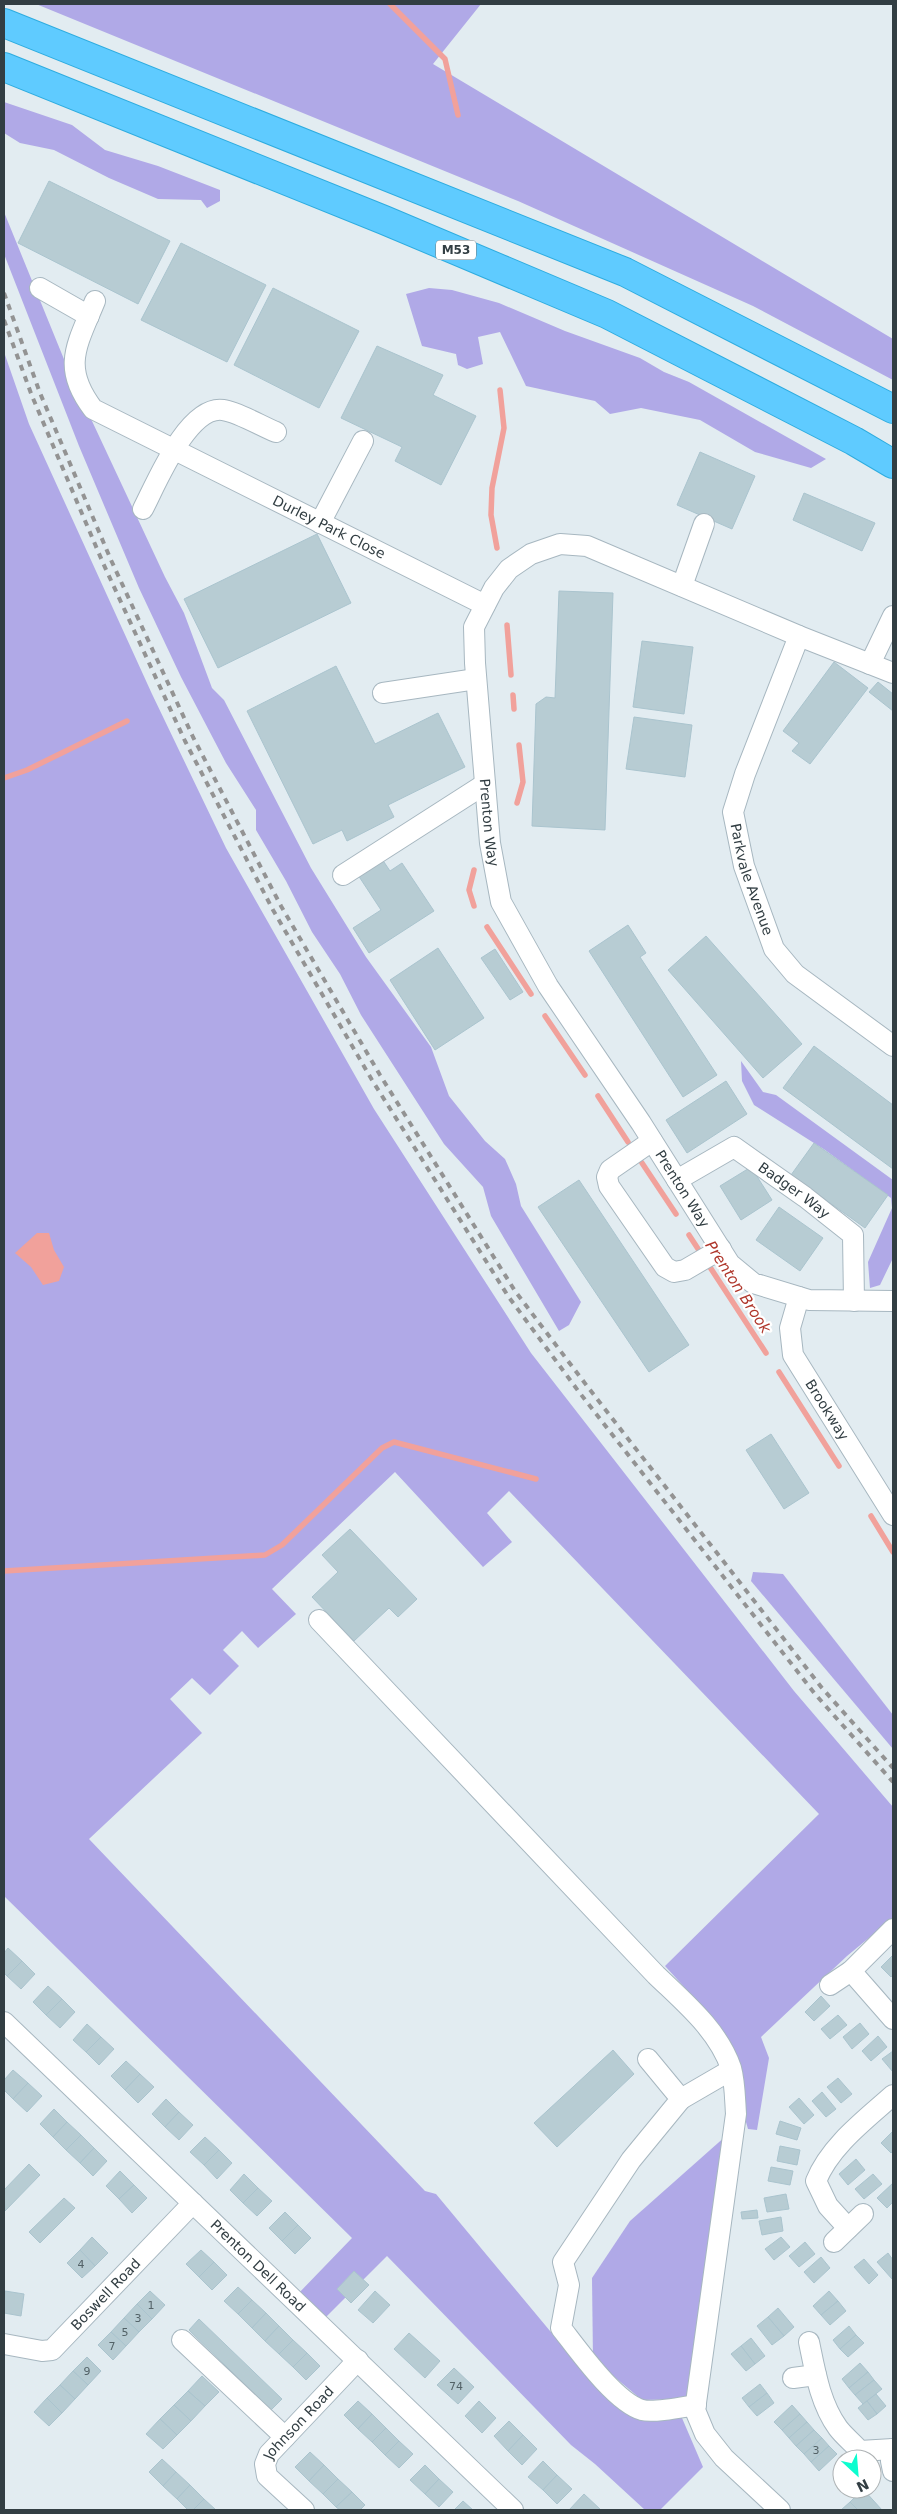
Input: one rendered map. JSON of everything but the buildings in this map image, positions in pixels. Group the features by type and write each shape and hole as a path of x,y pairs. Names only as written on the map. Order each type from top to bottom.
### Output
{"highway":[{"path":"4,23 625,272 893,409"},
{"name":"M53","path":"4,67 384,220 607,314 893,464"}],"street":[{"name":"Durley Park Close","path":"40,288 92,309 75,348 74,371 83,396 93,410 485,605"},
{"path":"143,509 174,450 190,426 212,410 224,410 276,432"},
{"path":"320,523 363,441"},
{"path":"682,586 704,524"},
{"name":"Prenton Way","path":"893,673 799,636 587,546 560,544 531,554 508,569 494,588 474,627 476,679 490,843 501,902 548,986 652,1141 730,1264 753,1283 809,1300 893,1301"},
{"path":"870,664 893,616"},
{"name":"Parkvale Avenue","path":"799,636 745,774 733,812 744,866 774,949 795,974 893,1046"},
{"path":"383,693 476,679"},
{"path":"343,875 485,784"},
{"path":"652,1141 610,1170 607,1177 609,1186 665,1267 674,1272 685,1270 721,1249"},
{"name":"Badger Way","path":"677,1180 734,1146 805,1197 853,1235 854,1301"},
{"name":"Brookway","path":"799,1296 790,1328 793,1355 893,1515"},
{"path":"319,1620 656,1976 698,2016 721,2045 731,2070 736,2114 696,2410 705,2434 724,2458 780,2510"},
{"path":"830,1985 851,1971 893,1929"},
{"path":"851,1971 893,2019"},
{"name":"Prenton Dell Road","path":"4,2022 513,2510"},
{"path":"648,2059 681,2099"},
{"path":"696,2405 644,2411 633,2406 602,2379 561,2328 569,2285 563,2262 632,2160 681,2099 731,2070"},
{"path":"863,2214 841,2235 816,2181 822,2165 837,2148 893,2095"},
{"name":"Boswell Road","path":"4,2344 42,2351 52,2350 193,2203"},
{"path":"182,2340 285,2437"},
{"path":"809,2342 816,2375 825,2403 838,2428 860,2451 893,2449 891,2461 893,2471"},
{"name":"Johnson Road","path":"304,2510 267,2476 264,2464 269,2454 358,2360"},
{"path":"793,2378 816,2375"}],"shaded area":[{"path":"36,4 481,4 433,64 893,339 893,380 753,306 518,201"},
{"path":"4,102 72,125 105,150 158,166 220,190 220,201 207,208 201,200 158,199 109,178 54,150 20,143 4,133"},
{"path":"4,212 70,374 165,577 184,613 212,688 224,700 311,868 366,957 431,1047 449,1096 485,1141 505,1159 516,1184 521,1206 581,1302 569,1325 559,1331 491,1216 483,1187 444,1144 361,1015 340,974 312,932 286,881 256,830 256,810 226,763 181,677 139,588 79,446 4,254"},
{"path":"429,288 452,290 499,303 565,331 640,358 664,372 689,382 826,459 811,468 755,452 700,420 641,408 610,414 595,401 526,386 500,332 478,337 483,364 467,369 458,365 456,354 422,346 406,294"},
{"path":"4,352 29,424 152,694 226,848 374,1109 531,1353 794,1691 893,1807 893,1918 847,1956 761,2037 769,2058 757,2130 748,2129 718,2024 665,1966 819,1814 509,1491 487,1513 512,1542 483,1567 395,1472 272,1589 296,1614 258,1648 242,1631 223,1650 239,1666 210,1695 192,1678 170,1699 202,1733 89,1839 425,2191 436,2194 590,2379 658,2414 682,2418 703,2467 660,2510 645,2510 595,2464 571,2445 387,2256 322,2321 296,2296 352,2238 4,1896"},
{"path":"741,1061 763,1092 776,1095 893,1180 893,1258 880,1285 870,1288 868,1262 892,1208 891,1198 825,1150 754,1105 742,1081"},
{"path":"37,1233 49,1233 54,1250 64,1267 59,1281 43,1285 31,1267 15,1253"},
{"path":"753,1572 783,1574 893,1715 893,1749 751,1581"},
{"path":"727,2135 687,2399 642,2400 593,2359 592,2278 630,2221"}],"waterway":[{"name":"Prenton Brook","path":"390,4 445,59 458,115"},
{"name":"Prenton Brook","path":"497,548 491,515 492,488 504,428 500,390"},
{"name":"Prenton Brook","path":"507,625 511,675"},
{"name":"Prenton Brook","path":"513,695 514,709"},
{"path":"4,778 27,770 127,721"},
{"name":"Prenton Brook","path":"517,803 523,782 519,745"},
{"name":"Prenton Brook","path":"474,870 469,890 474,906"},
{"name":"Prenton Brook","path":"487,927 531,994"},
{"name":"Prenton Brook","path":"545,1016 585,1075"},
{"name":"Prenton Brook","path":"598,1096 628,1142"},
{"name":"Prenton Brook","path":"642,1163 676,1214"},
{"name":"Prenton Brook","path":"689,1235 766,1353"},
{"name":"Prenton Brook","path":"779,1372 839,1466"},
{"path":"4,1571 265,1555 282,1545 382,1448 394,1442 536,1479"},
{"name":"Prenton Brook","path":"871,1516 893,1552"}],"railway":[{"path":"4,293 40,393 111,560 193,737 281,906 380,1075 515,1291 822,1688 893,1768"},
{"path":"4,320 32,396 103,563 185,741 273,910 372,1080 508,1296 579,1392 815,1694 893,1782"}]}
